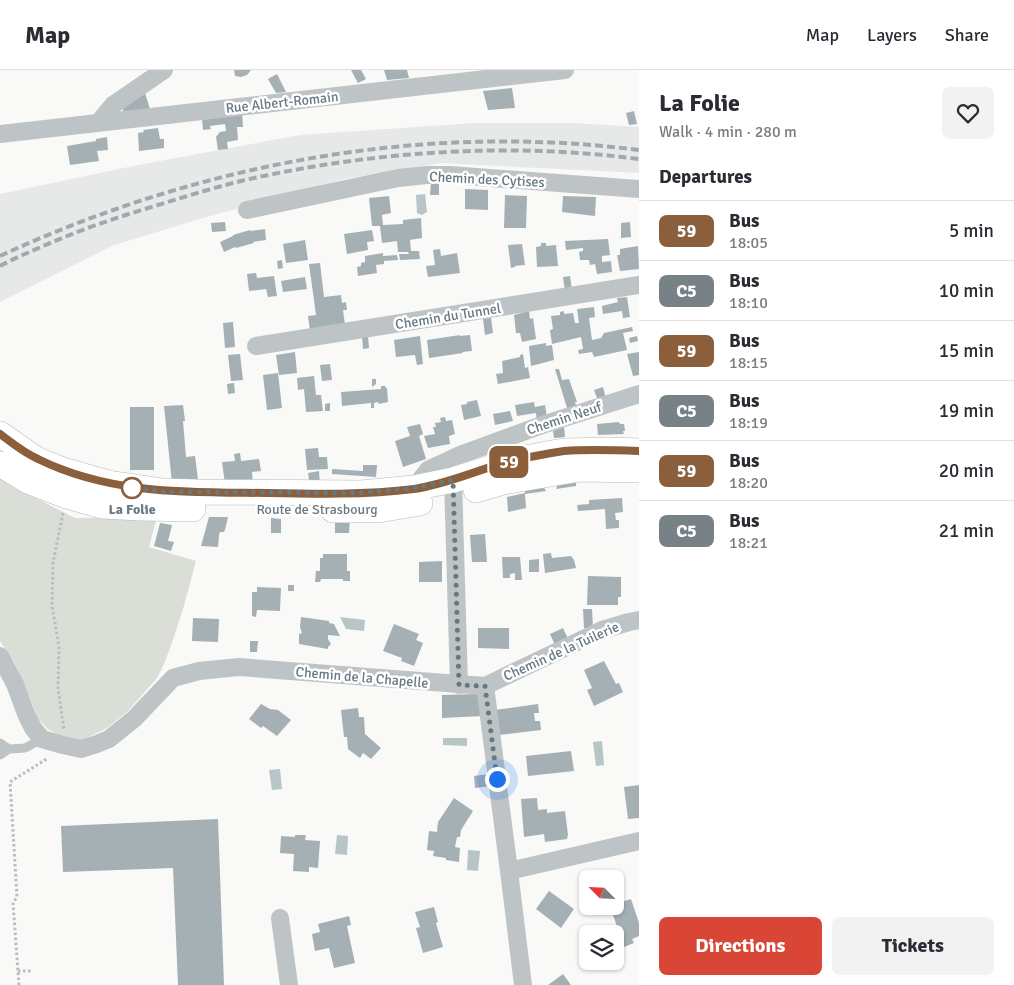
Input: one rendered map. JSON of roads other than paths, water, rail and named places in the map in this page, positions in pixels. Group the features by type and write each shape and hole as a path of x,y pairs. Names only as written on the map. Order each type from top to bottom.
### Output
{"main road":[{"name":"Route de Strasbourg","path":"0,434 30,455 63,470 108,483 163,492 305,494 361,493 414,488 453,488 633,461"},
{"name":"Route de Strasbourg","path":"0,464 28,481 70,489 102,506 378,510 453,488"}],"street":[{"path":"98,123 113,104 164,70"},
{"name":"Rue Albert-Romain","path":"0,134 565,70"},
{"name":"Chemin des Cytises","path":"247,210 381,181 427,175 450,175 639,190"},
{"name":"Chemin du Tunnel","path":"256,346 639,285"},
{"name":"Chemin Neuf","path":"414,488 428,470 460,455 542,425 639,394"},
{"path":"453,488 459,685"},
{"name":"Chemin de la Tuilerie","path":"485,686 602,630 639,620"},
{"path":"0,657 15,684 33,728 42,739"},
{"name":"Chemin de la Chapelle","path":"42,739 63,746 81,749 109,739 134,718 173,678 199,671 239,667 485,686"},
{"path":"485,686 523,985"},
{"path":"509,871 639,841"},
{"path":"280,918 289,985"}],"lane":[{"path":"0,445 34,468 56,477 70,489"},
{"path":"566,462 633,461"},
{"path":"297,502 375,502 415,497 510,472"},
{"path":"97,489 128,495"},
{"path":"154,499 229,501"},
{"path":"0,755 9,749 25,748 42,739"},
{"path":"0,743 9,749"}],"railway":[{"path":"0,256 76,224 153,197 232,175 312,158 393,147 475,142 557,143 639,150"},
{"path":"0,266 70,235 128,214 245,180 294,170 343,162 441,152 540,151 639,159"}],"place":[{"name":"La Folie","path":"132,488"}]}
